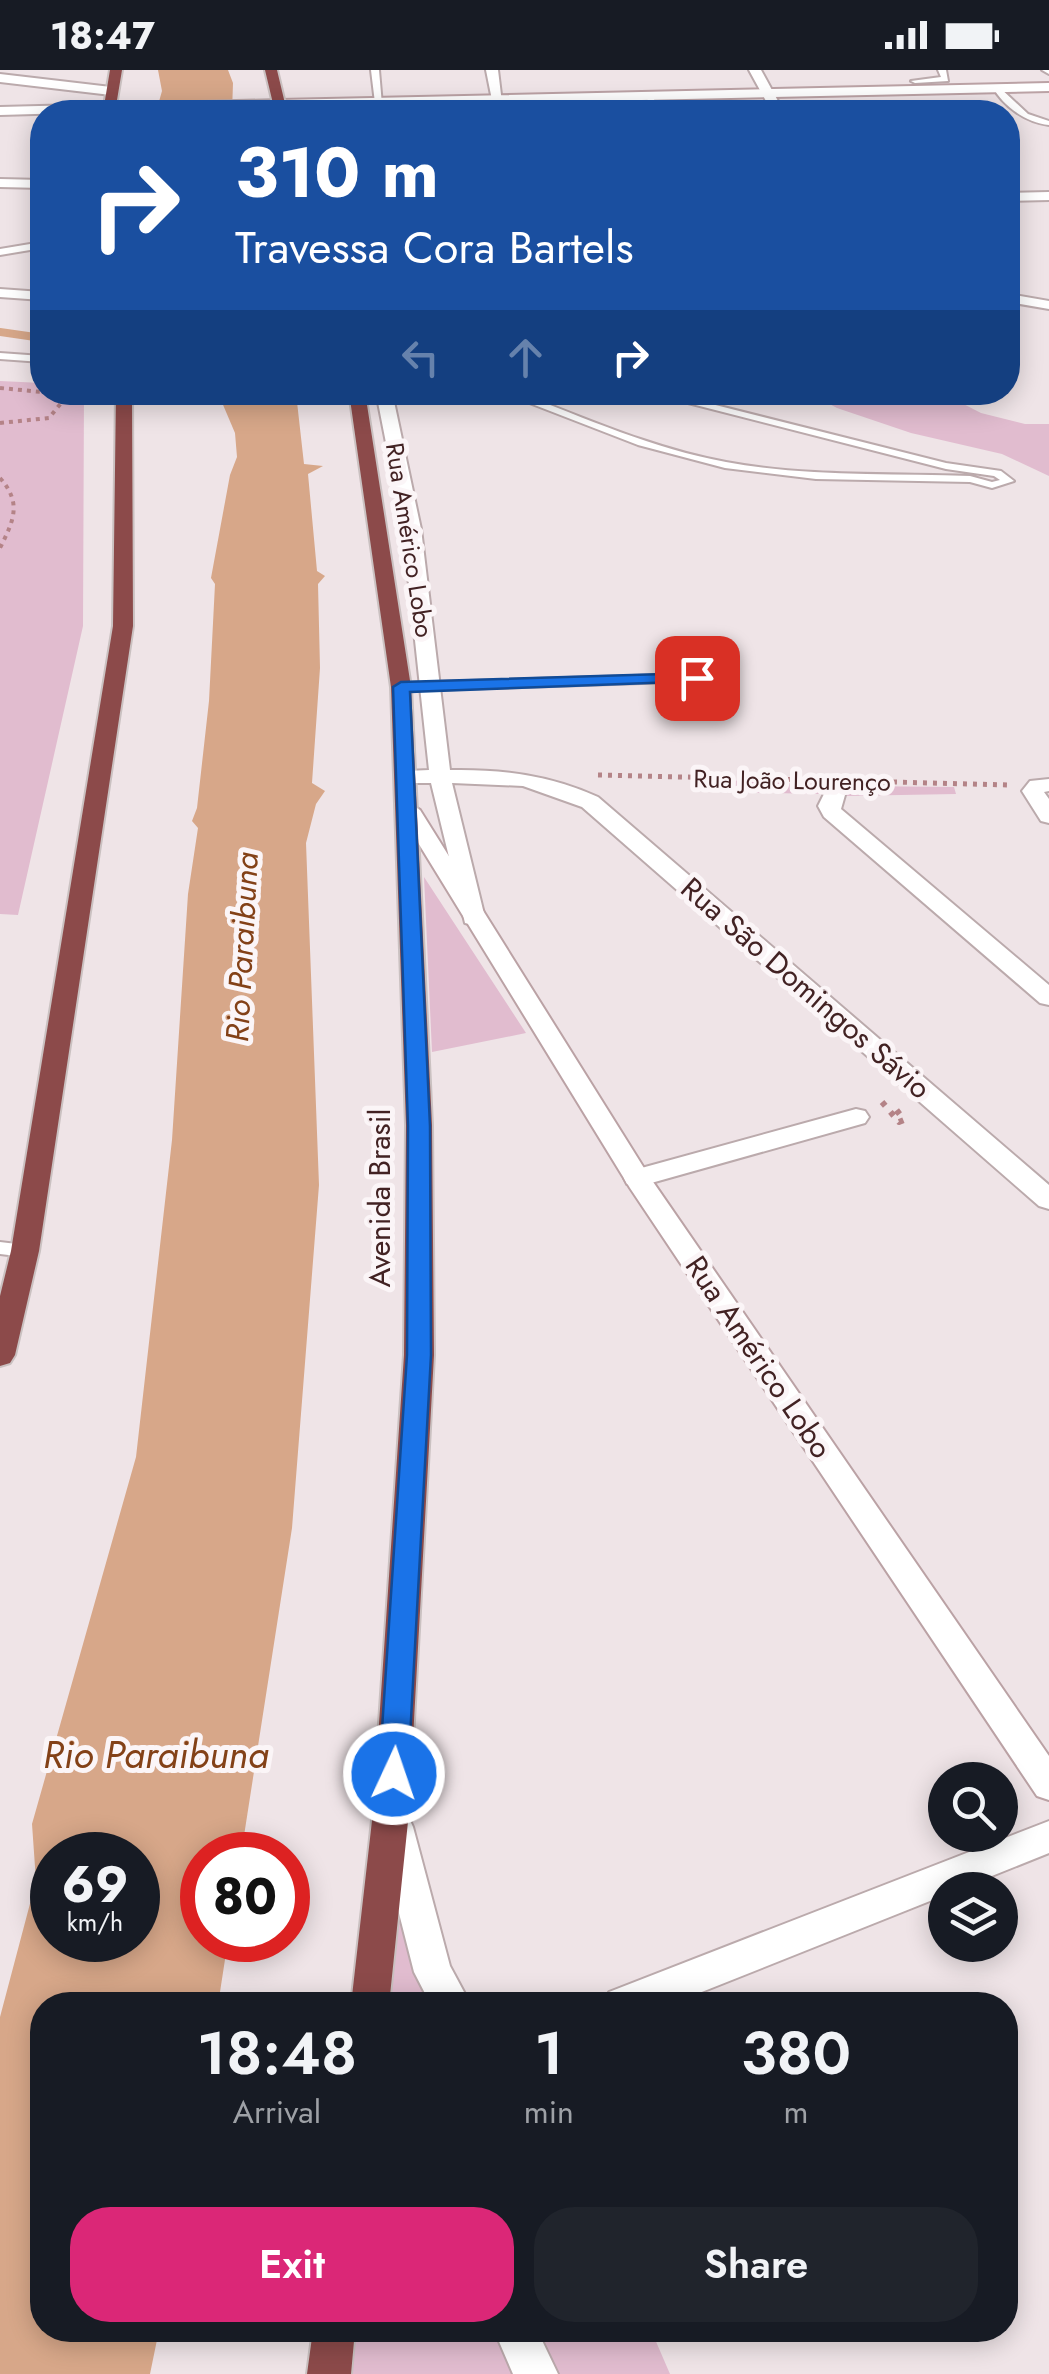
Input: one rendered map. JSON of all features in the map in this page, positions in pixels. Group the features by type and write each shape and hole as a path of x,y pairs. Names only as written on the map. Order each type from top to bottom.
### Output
{"highway":[{"path":"111,100 116,70"},
{"path":"271,70 279,100"},
{"path":"0,1355 25,1251 123,626 124,405"},
{"name":"Avenida Brasil","path":"359,405 401,687 408,777 419,1126 419,1355 391,1812 371,1992"},
{"path":"329,2374 333,2342"}],"street":[{"path":"492,70 498,100"},
{"path":"755,70 771,100"},
{"path":"0,78 111,91"},
{"path":"613,100 1049,87"},
{"path":"0,111 30,111"},
{"path":"7,183 30,195"},
{"path":"1020,197 1049,196"},
{"path":"0,293 30,295"},
{"path":"1020,300 1049,305"},
{"name":"Rua Américo Lobo","path":"387,405 412,530 440,777 474,924"},
{"path":"408,777 440,777"},
{"name":"Rua São Domingos Sávio","path":"440,777 529,778 558,785 590,802 1049,1200"},
{"path":"833,785 829,806 832,812 1049,998"},
{"path":"1034,787 1049,816"},
{"name":"Rua Américo Lobo","path":"409,810 474,924 637,1178 1049,1786"},
{"path":"637,1178 856,1117"},
{"path":"391,1812 433,1972 445,1992"},
{"path":"656,1992 1049,1837"},
{"path":"521,2342 536,2374"}],"lane":[{"path":"375,70 379,100"},
{"path":"922,90 914,81 944,79 942,70"},
{"path":"995,88 1008,100"},
{"path":"1020,110 1033,122 1049,123"},
{"path":"0,252 30,247"},
{"path":"0,356 30,358"},
{"path":"541,405 645,443 723,465 756,470 970,478 992,484 1009,481 998,473 946,466 702,405"},
{"path":"401,687 697,678"},
{"path":"0,1248 25,1251"}],"path":[{"path":"0,388 30,391"},
{"path":"0,422 49,418 60,405"},
{"path":"0,478 14,494 14,518 0,548"},
{"name":"Rua João Lourenço","path":"584,775 833,785 1034,787"}],"shaded area":[{"path":"0,381 30,382 30,405 84,405 83,626 18,915 0,914"},
{"path":"831,405 965,405 1025,424 1049,424 1049,476 1002,454 911,433"},
{"path":"722,780 829,785 818,794 722,792"},
{"path":"854,786 954,787 956,794 846,796"},
{"path":"424,877 526,1033 432,1052"},
{"path":"393,1841 443,1992 381,1992"},
{"path":"353,2342 513,2342 528,2374 350,2374"},
{"path":"527,2342 656,2342 670,2374 542,2374"}],"water":[{"path":"158,70 228,70 233,83 232,100 159,100"},
{"name":"Rio Paraibuna","path":"223,405 297,405 304,464 323,466 308,474 317,571 325,576 318,584 320,668 312,783 325,791 316,804 306,843 319,1185 292,1528 245,1832 180,1832 180,1962 225,1962 220,1992 30,1992 30,2342 157,2342 150,2374 0,2374 0,2017 30,1904 30,1962 160,1962 160,1832 33,1832 32,1824 136,1457 172,1140 188,894 198,828 192,821 197,808 209,701 215,584 211,578 230,475 237,457 235,433"}],"waterway":[{"path":"0,332 30,336"}],"route":[{"path":"394,1774 419,1355 419,1126 408,777 401,687 697,678"}]}
